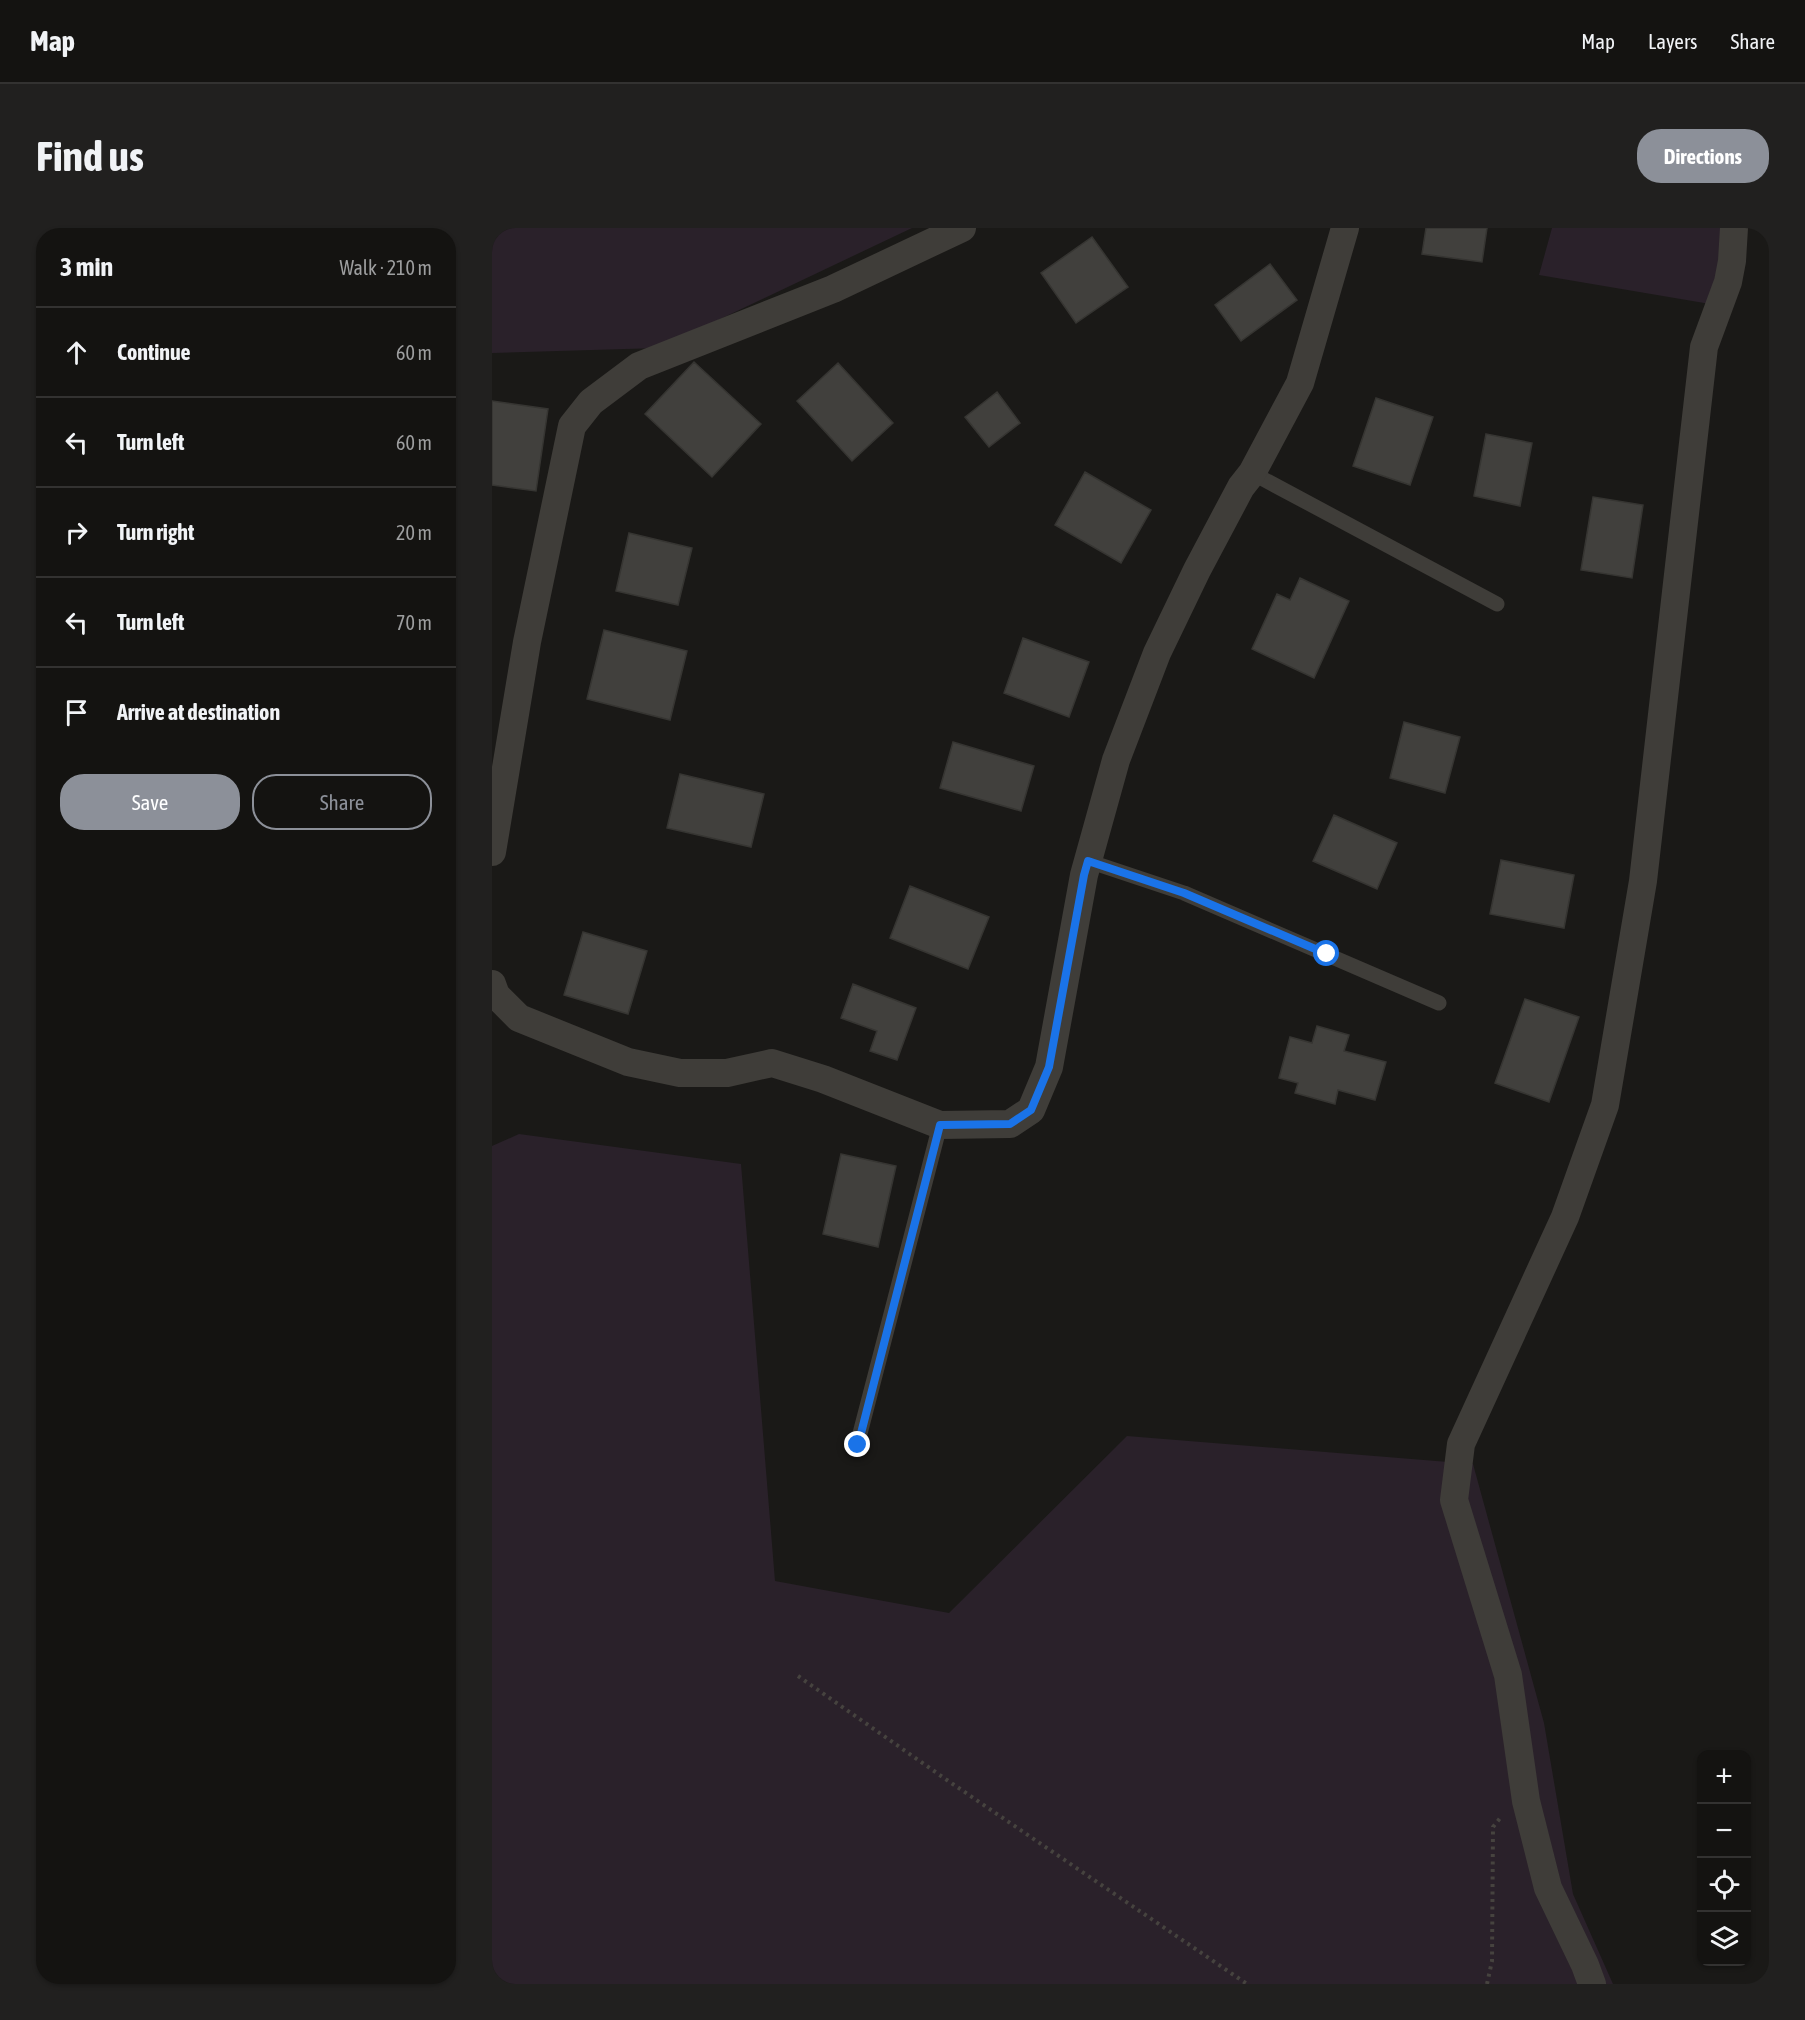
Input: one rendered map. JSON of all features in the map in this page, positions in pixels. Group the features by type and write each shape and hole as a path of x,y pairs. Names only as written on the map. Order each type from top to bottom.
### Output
{"street":[{"path":"492,852 527,642 572,426 591,402 639,366 833,289 962,228"},
{"path":"492,984 501,1012 628,1062 680,1072 727,1073 772,1063 823,1079 940,1125 1010,1124 1031,1110 1049,1067 1084,875 1116,760 1157,653 1213,539 1241,487 1252,473 1300,383 1345,228"},
{"path":"1592,1984 1548,1888 1526,1801 1508,1675 1454,1500 1461,1444 1565,1217 1605,1105 1643,881 1704,347 1728,282 1734,228"}],"lane":[{"path":"1252,473 1497,604"},
{"path":"1088,861 1184,893 1440,1003"},
{"path":"858,1445 940,1125"}],"path":[{"path":"798,1676 1247,1984"},
{"path":"1487,1984 1492,1961 1493,1827 1508,1809 1526,1801"}],"shaded area":[{"path":"492,228 912,228 659,348 492,353"},
{"path":"1552,228 1725,228 1716,305 1539,275"},
{"path":"519,1134 741,1164 775,1581 949,1613 1127,1436 1473,1464 1544,1723 1573,1894 1613,1984 492,1984 492,1146"}],"building":[{"path":"1426,228 1487,228 1482,262 1422,254"},
{"path":"1092,237 1128,287 1076,323 1041,273"},
{"path":"1270,264 1297,300 1241,341 1215,305"},
{"path":"694,362 761,424 712,477 645,414"},
{"path":"838,363 893,423 852,461 797,401"},
{"path":"997,392 1020,423 989,447 965,417"},
{"path":"1376,398 1433,417 1410,485 1353,466"},
{"path":"492,401 548,409 536,491 492,485"},
{"path":"1486,434 1532,443 1520,506 1474,496"},
{"path":"1085,472 1151,510 1121,563 1055,525"},
{"path":"1593,497 1643,505 1632,578 1581,570"},
{"path":"629,533 692,548 678,605 616,591"},
{"path":"1300,578 1349,601 1314,678 1252,649 1277,594 1290,600"},
{"path":"604,630 687,651 670,720 587,699"},
{"path":"1023,638 1089,662 1069,717 1004,693"},
{"path":"1404,722 1460,737 1445,793 1390,778"},
{"path":"953,742 1034,766 1021,811 940,788"},
{"path":"680,774 764,794 751,847 667,828"},
{"path":"1334,815 1397,843 1377,889 1313,861"},
{"path":"1501,860 1574,875 1564,928 1490,914"},
{"path":"910,886 989,917 968,969 890,938"},
{"path":"583,932 647,951 628,1014 564,995"},
{"path":"853,984 916,1008 897,1060 870,1051 877,1031 841,1018"},
{"path":"1525,999 1579,1017 1549,1102 1495,1083"},
{"path":"1317,1026 1349,1035 1344,1051 1386,1062 1375,1100 1338,1090 1335,1104 1295,1093 1298,1083 1279,1078 1290,1037 1312,1043"},
{"path":"841,1154 896,1166 878,1247 823,1234"}],"route":[{"path":"858,1445 940,1125 1010,1124 1031,1110 1049,1067 1088,861 1184,893 1327,954"}]}
